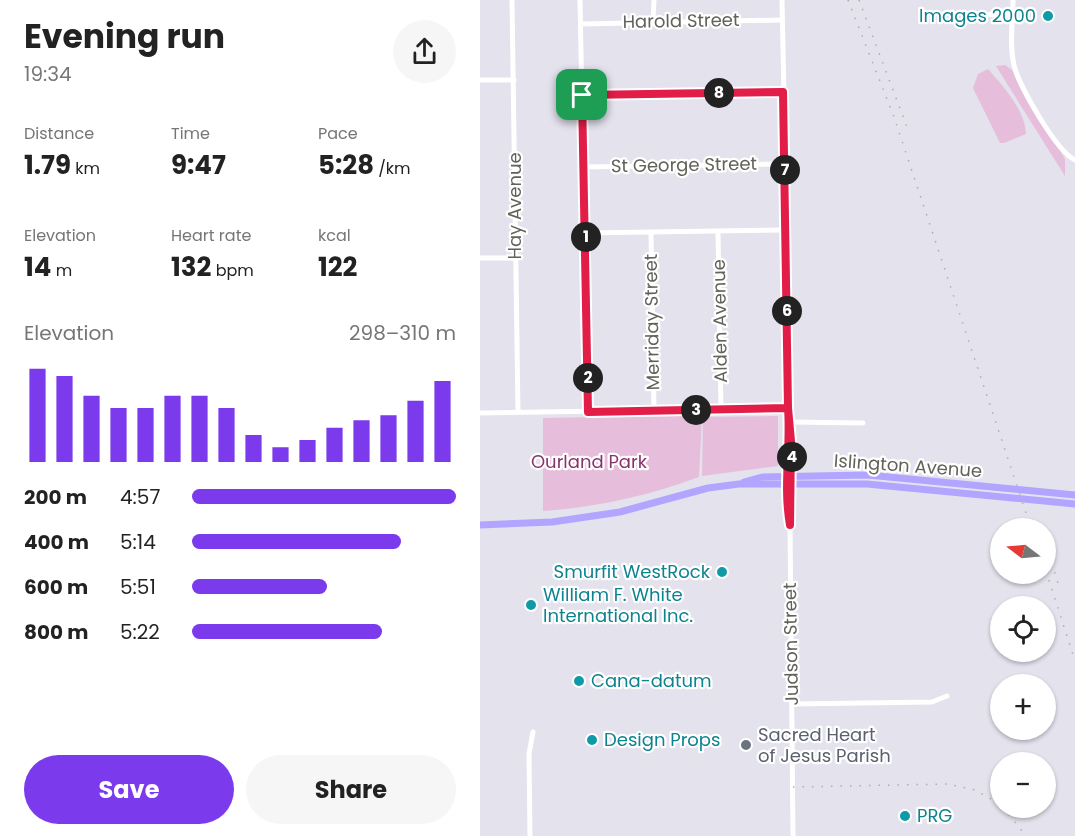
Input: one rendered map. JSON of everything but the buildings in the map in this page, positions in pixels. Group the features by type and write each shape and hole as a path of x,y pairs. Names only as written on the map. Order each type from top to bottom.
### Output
{"main road":[{"name":"Islington Avenue","path":"480,525 552,522 620,512 708,488 739,484 868,475 1075,495"},
{"name":"Islington Avenue","path":"790,480 867,484 1075,504"}],"street":[{"name":"Hay Avenue","path":"512,0 518,412"},
{"path":"580,0 588,412"},
{"path":"653,21 654,0"},
{"name":"Judson Street","path":"782,0 793,836"},
{"path":"1013,0 1013,62 1017,77 1061,149 1073,159"},
{"path":"971,14 1013,15"},
{"name":"Harold Street","path":"581,24 782,20"},
{"path":"480,80 514,80"},
{"path":"582,95 783,92"},
{"name":"St George Street","path":"583,167 784,164"},
{"path":"586,233 786,230"},
{"name":"Alden Avenue","path":"718,232 721,410"},
{"name":"Merriday Street","path":"651,233 654,411"},
{"path":"480,258 515,258"},
{"path":"480,413 788,408"},
{"path":"789,425 862,423"},
{"path":"792,705 932,702 947,696"},
{"path":"530,836 529,754 533,732"}],"green space":[{"path":"1005,65 1012,70 1065,159 1065,176 996,66"},
{"path":"988,69 1012,99 1025,125 1026,134 1004,143 1000,143 973,88 978,74"},
{"name":"Ourland Park","path":"702,415 699,477 622,500 543,511 543,418"},
{"path":"778,416 778,466 702,476 703,417"}],"railway":[{"path":"848,0 894,117 1028,518"},
{"path":"859,0 907,127"},
{"path":"1056,577 1058,583"},
{"path":"1050,584 1075,661"},
{"path":"793,787 948,784 975,790 990,798"},
{"path":"1012,818 1026,836"}],"place":[{"name":"Images 2000","path":"1048,16"},
{"name":"Smurfit WestRock","path":"722,572"},
{"name":"William F. White International Inc.","path":"531,605"},
{"name":"Cana-datum","path":"579,681"},
{"name":"Design Props","path":"592,740"},
{"name":"Sacred Heart of Jesus Parish","path":"746,745"},
{"name":"PRG","path":"905,816"}],"route":[{"path":"582,95 588,412 788,408 791,441 792,484 790,525 787,484 789,422 788,408 783,92 582,95"}]}
